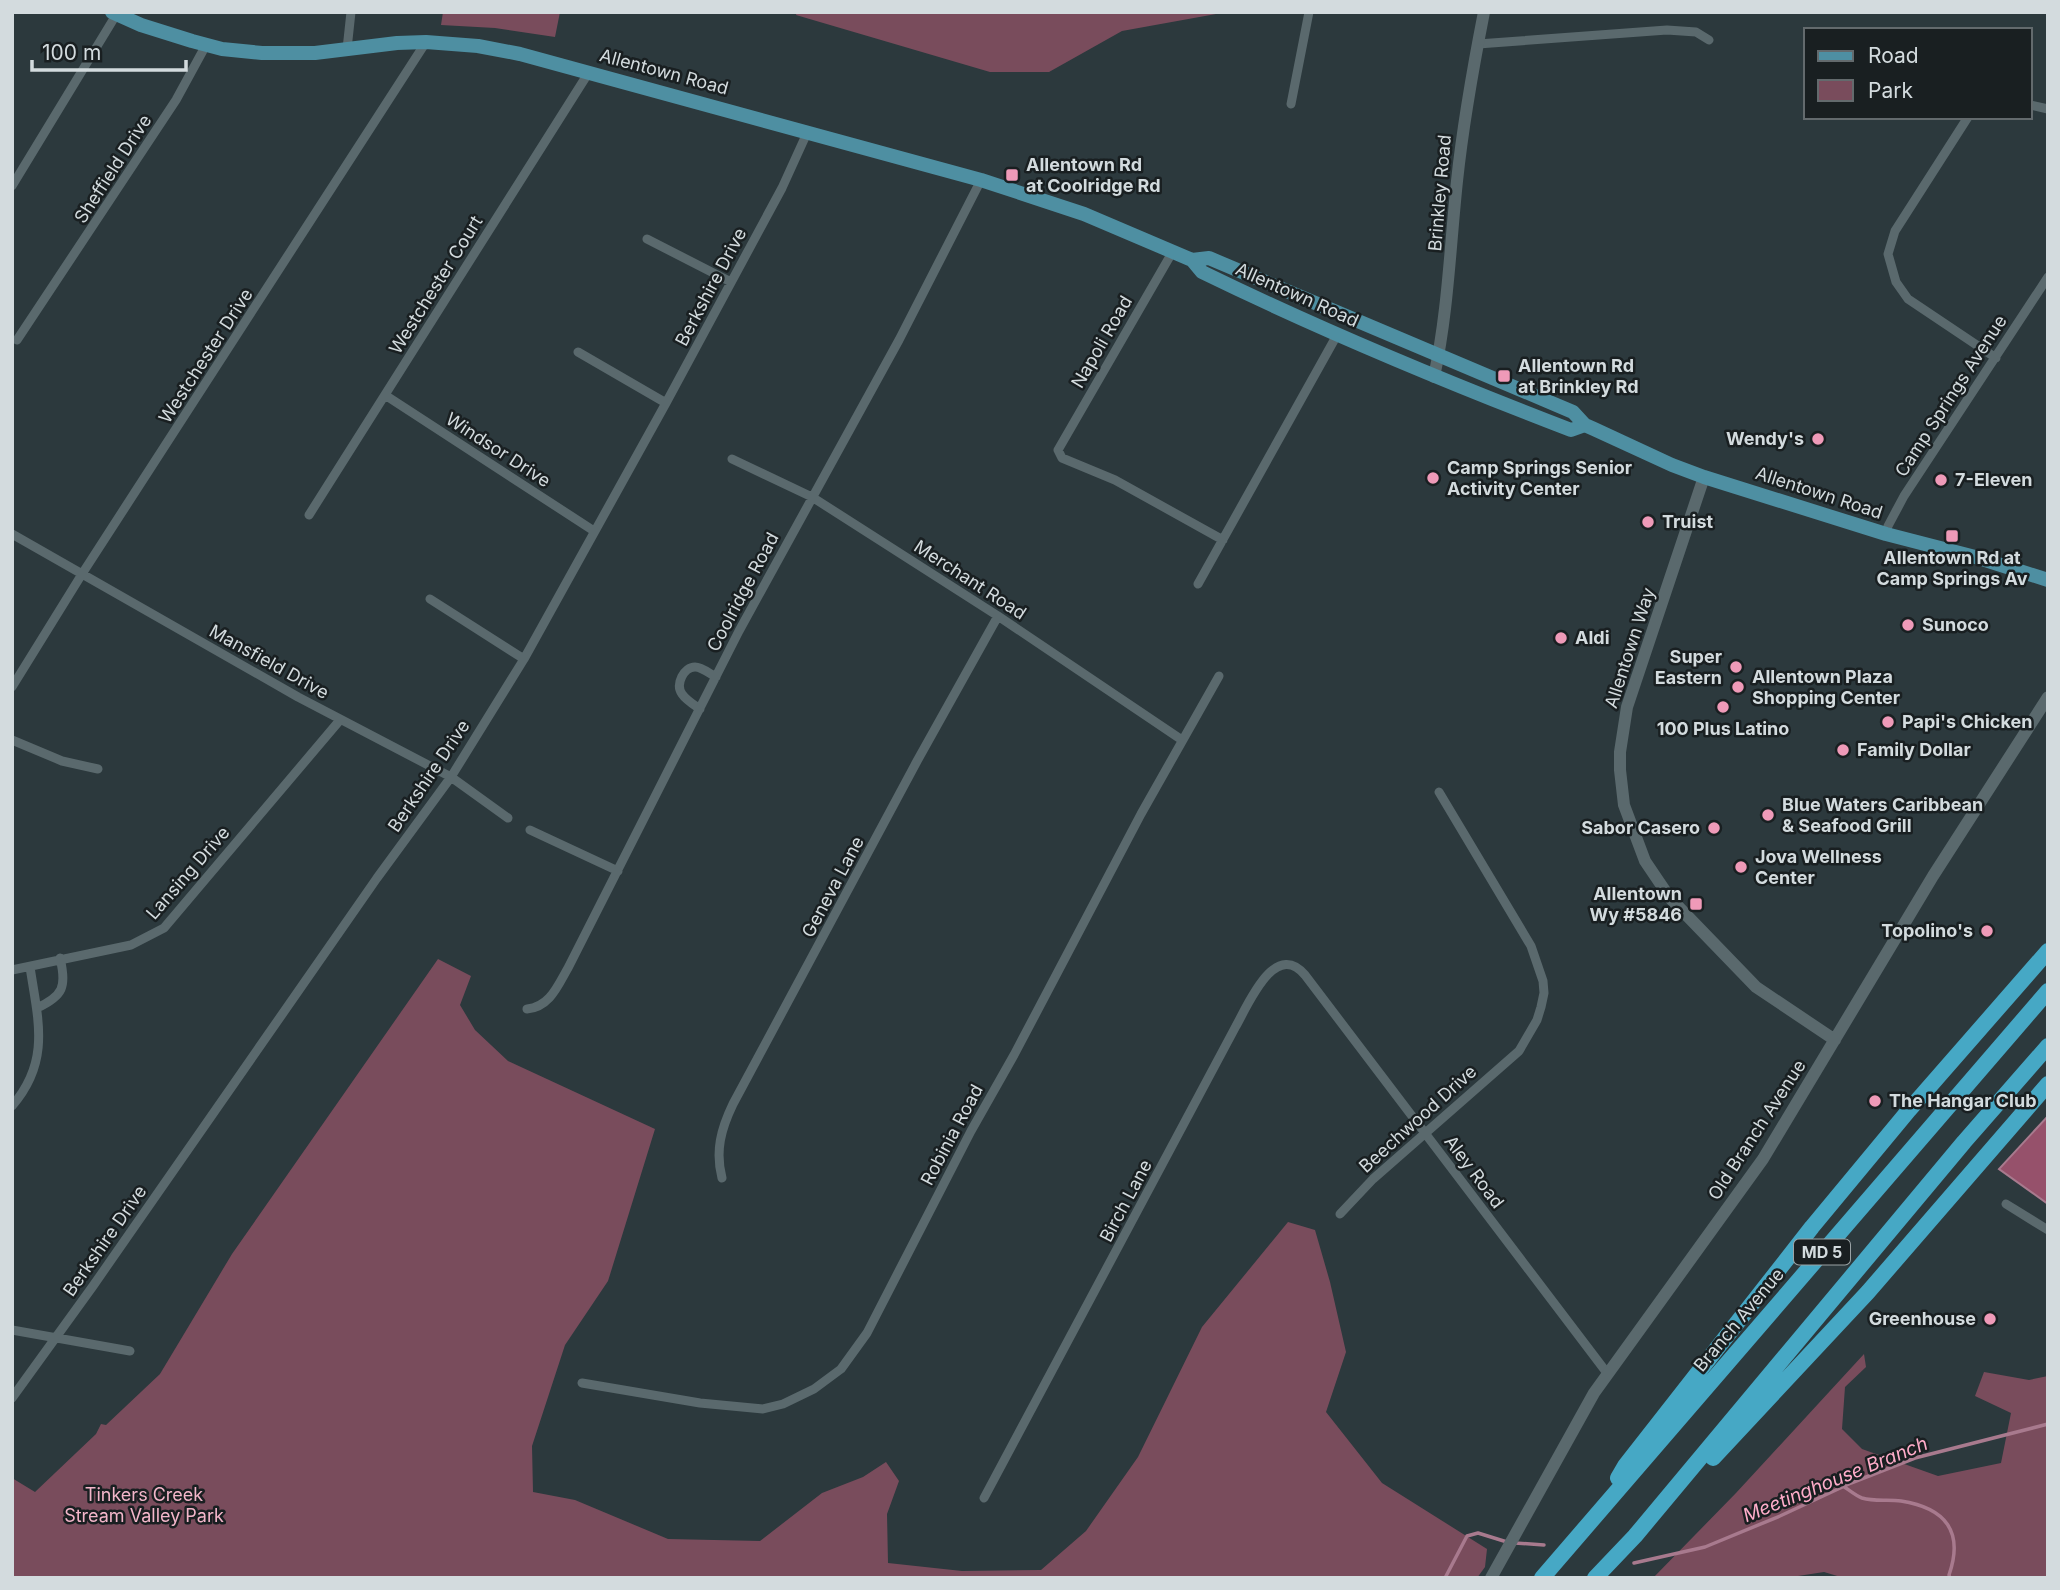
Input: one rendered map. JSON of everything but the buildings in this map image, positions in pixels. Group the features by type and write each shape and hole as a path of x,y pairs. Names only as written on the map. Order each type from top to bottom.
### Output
{"highway":[{"path":"1598,1514 1625,1466 1812,1227 1909,1110 2048,951"},
{"name":"Branch Avenue","path":"1542,1578 2048,991"},
{"name":"MD 5","path":"1595,1578 1635,1536 1964,1142 2048,1046"},
{"path":"1635,1536 1647,1529 1808,1358 2048,1084"}],"main road":[{"name":"Brinkley Road","path":"1434,377 1452,260 1460,158 1484,12"},
{"name":"Allentown Road","path":"114,13 151,29 206,45 262,53 297,55 426,42 494,49 589,72 981,180 1084,214 1173,251 1192,260 1202,272 1290,315 1434,377 1571,430 1585,425"},
{"name":"Allentown Road","path":"1192,260 1209,258 1573,412 1585,425 1704,477 1886,534 1979,558 2048,580"},
{"name":"Allentown Way","path":"1704,477 1627,707 1620,749 1624,805 1645,861 1670,898 1756,987 1835,1040"},
{"name":"Old Branch Avenue","path":"1491,1578 1566,1440 1607,1373 1754,1171 1940,866 2048,697"}],"street":[{"path":"347,49 351,12"},
{"path":"1291,104 1309,12"},
{"path":"12,186 114,13"},
{"path":"1478,44 1667,30 1696,32 1709,40"},
{"name":"Westchester Drive","path":"12,687 82,574 426,42"},
{"name":"Sheffield Drive","path":"17,340 176,100 206,45"},
{"name":"Westchester Court","path":"309,515 589,72"},
{"path":"1967,119 1895,231 1888,254 1896,282 1908,299 1996,358"},
{"name":"Berkshire Drive","path":"12,1398 56,1339 377,878 451,777 524,659 666,403 782,188 807,133"},
{"name":"Coolridge Road","path":"527,1009 542,1006 551,997 716,677 940,263 981,180"},
{"path":"647,239 731,282"},
{"name":"Napoli Road","path":"1173,251 1058,450 1062,457 1115,480 1223,540"},
{"name":"Camp Springs Avenue","path":"1886,534 1904,496 2048,278"},
{"path":"1198,584 1337,335"},
{"path":"578,352 666,403"},
{"name":"Windsor Drive","path":"385,395 594,531"},
{"name":"Merchant Road","path":"732,460 812,497 998,616 1182,740"},
{"name":"Mansfield Drive","path":"12,534 340,720 451,777 508,818"},
{"path":"430,599 524,659"},
{"name":"Geneva Lane","path":"722,1178 718,1161 719,1143 733,1104 998,616"},
{"path":"700,709 682,695 679,689 680,681 691,667 699,667 716,677"},
{"name":"Robinia Road","path":"582,1383 700,1403 763,1409 783,1404 814,1389 841,1369 867,1333 971,1131 1219,676"},
{"name":"Lansing Drive","path":"12,970 131,945 164,928 340,720"},
{"path":"12,740 62,761 98,769"},
{"name":"Beechwood Drive","path":"1340,1214 1373,1179 1519,1051 1537,1020 1541,1007 1544,993 1538,963 1531,946 1439,792"},
{"path":"530,830 618,871"},
{"path":"37,1008 56,998 61,990 64,978 60,958"},
{"name":"Birch Lane","path":"985,1498 1258,988 1273,969 1288,964 1300,969 1316,989"},
{"path":"12,1106 31,1080 38,1060 40,1044 37,1008 30,967"},
{"name":"Aley Road","path":"1316,989 1607,1373"},
{"path":"2006,1205 2048,1230"},
{"path":"12,1330 130,1351"}],"green space":[{"path":"443,12 560,12 555,37 495,28 441,25"},
{"path":"797,12 1216,14 1122,31 1049,72 990,72 796,15"},
{"name":"Tinkers Creek Stream Valley Park","path":"438,959 471,976 460,1005 475,1030 508,1061 655,1129 608,1281 565,1345 532,1446 533,1492 575,1500 668,1539 760,1541 822,1493 863,1477 886,1462 899,1481 887,1514 888,1563 962,1571 1041,1570 1086,1531 1138,1457 1202,1327 1288,1222 1315,1230 1346,1352 1326,1412 1382,1483 1487,1549 1485,1567 1477,1578 12,1578 12,1478 35,1492 96,1434 101,1424 106,1425 160,1374 232,1254"},
{"path":"1864,1354 1866,1367 1845,1387 1842,1429 1862,1449 1938,1476 2001,1463 2011,1413 1975,1396 1984,1372 2029,1380 2048,1376 2048,1578 1844,1578 1824,1572 1785,1578 1653,1578 1736,1493"}],"shaded area":[{"path":"2048,1116 2048,1204 1999,1169"}],"waterway":[{"name":"Meetinghouse Branch","path":"1634,1563 1705,1547 1915,1458 2048,1424"},
{"path":"1843,1486 1862,1498 1917,1504 1940,1516 1948,1524 1954,1546 1950,1578"},
{"name":"Meetinghouse Branch","path":"1445,1578 1467,1536 1478,1533 1507,1542"},
{"name":"Meetinghouse Branch","path":"1515,1543 1544,1545"}],"place":[{"name":"Allentown Rd at Coolridge Rd","path":"1012,175"},
{"name":"Allentown Rd at Brinkley Rd","path":"1504,376"},
{"name":"Wendy's","path":"1818,439"},
{"name":"Camp Springs Senior Activity Center","path":"1433,478"},
{"name":"7-Eleven","path":"1941,480"},
{"name":"Truist","path":"1648,522"},
{"name":"Allentown Rd at Camp Springs Av","path":"1952,536"},
{"name":"Sunoco","path":"1908,625"},
{"name":"Aldi","path":"1561,638"},
{"name":"Super Eastern","path":"1736,667"},
{"name":"Allentown Plaza Shopping Center","path":"1738,687"},
{"name":"100 Plus Latino","path":"1723,707"},
{"name":"Papi's Chicken","path":"1888,722"},
{"name":"Family Dollar","path":"1843,750"},
{"name":"Blue Waters Caribbean & Seafood Grill","path":"1768,815"},
{"name":"Sabor Casero","path":"1714,828"},
{"name":"Jova Wellness Center","path":"1741,867"},
{"name":"Allentown Wy #5846","path":"1696,904"},
{"name":"Topolino's","path":"1987,931"},
{"name":"The Hangar Club","path":"1875,1101"},
{"name":"Greenhouse","path":"1990,1319"}]}
